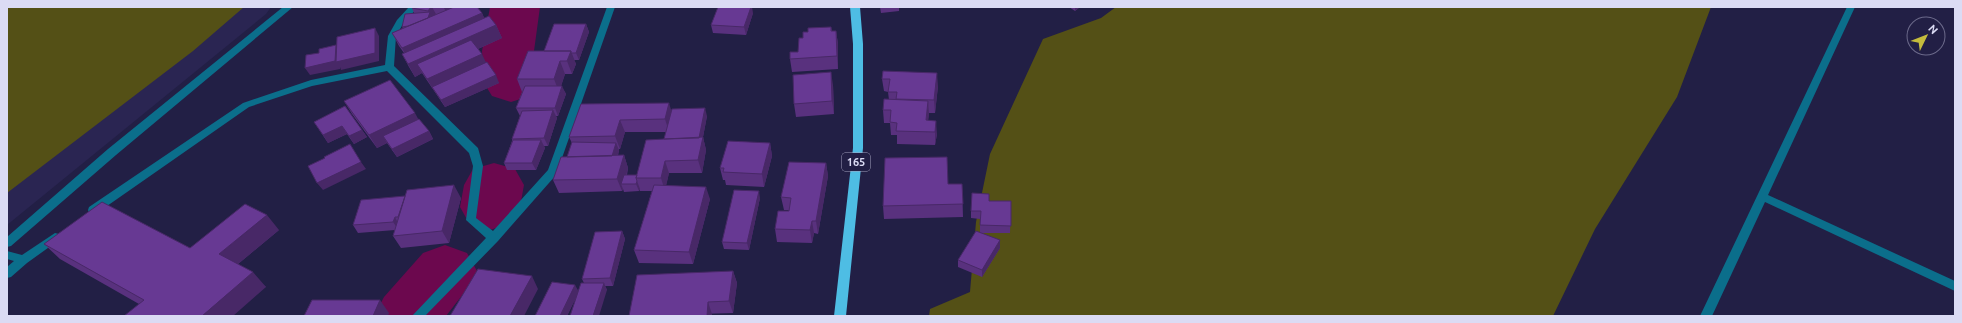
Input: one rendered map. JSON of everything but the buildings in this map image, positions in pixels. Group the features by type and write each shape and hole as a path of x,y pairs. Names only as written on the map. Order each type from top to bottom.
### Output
{"highway":[{"name":"165","path":"840,316 858,148 858,44 855,7"}],"street":[{"path":"7,243 117,148 289,7"},
{"path":"389,67 392,36 400,22 414,7"},
{"path":"418,316 494,238 552,172 611,7"},
{"path":"1706,316 1763,197 1850,7"},
{"path":"87,214 246,105 311,83 389,67"},
{"path":"389,67 474,151 478,166 471,220 494,238"},
{"path":"1763,197 1955,286"},
{"path":"7,274 22,260 61,232"},
{"path":"7,255 22,260"}],"shaded area":[{"path":"7,7 271,7 266,14 7,225"},
{"path":"7,7 244,7 193,51 7,193"},
{"path":"1116,7 1711,7 1677,97 1595,229 1553,316 929,316 930,309 970,292 976,222 990,154 1043,39 1101,18"}],"waterway":[{"path":"511,83 508,51 513,11 515,7"},
{"path":"490,207 494,185"},
{"path":"407,316 445,271"}]}
